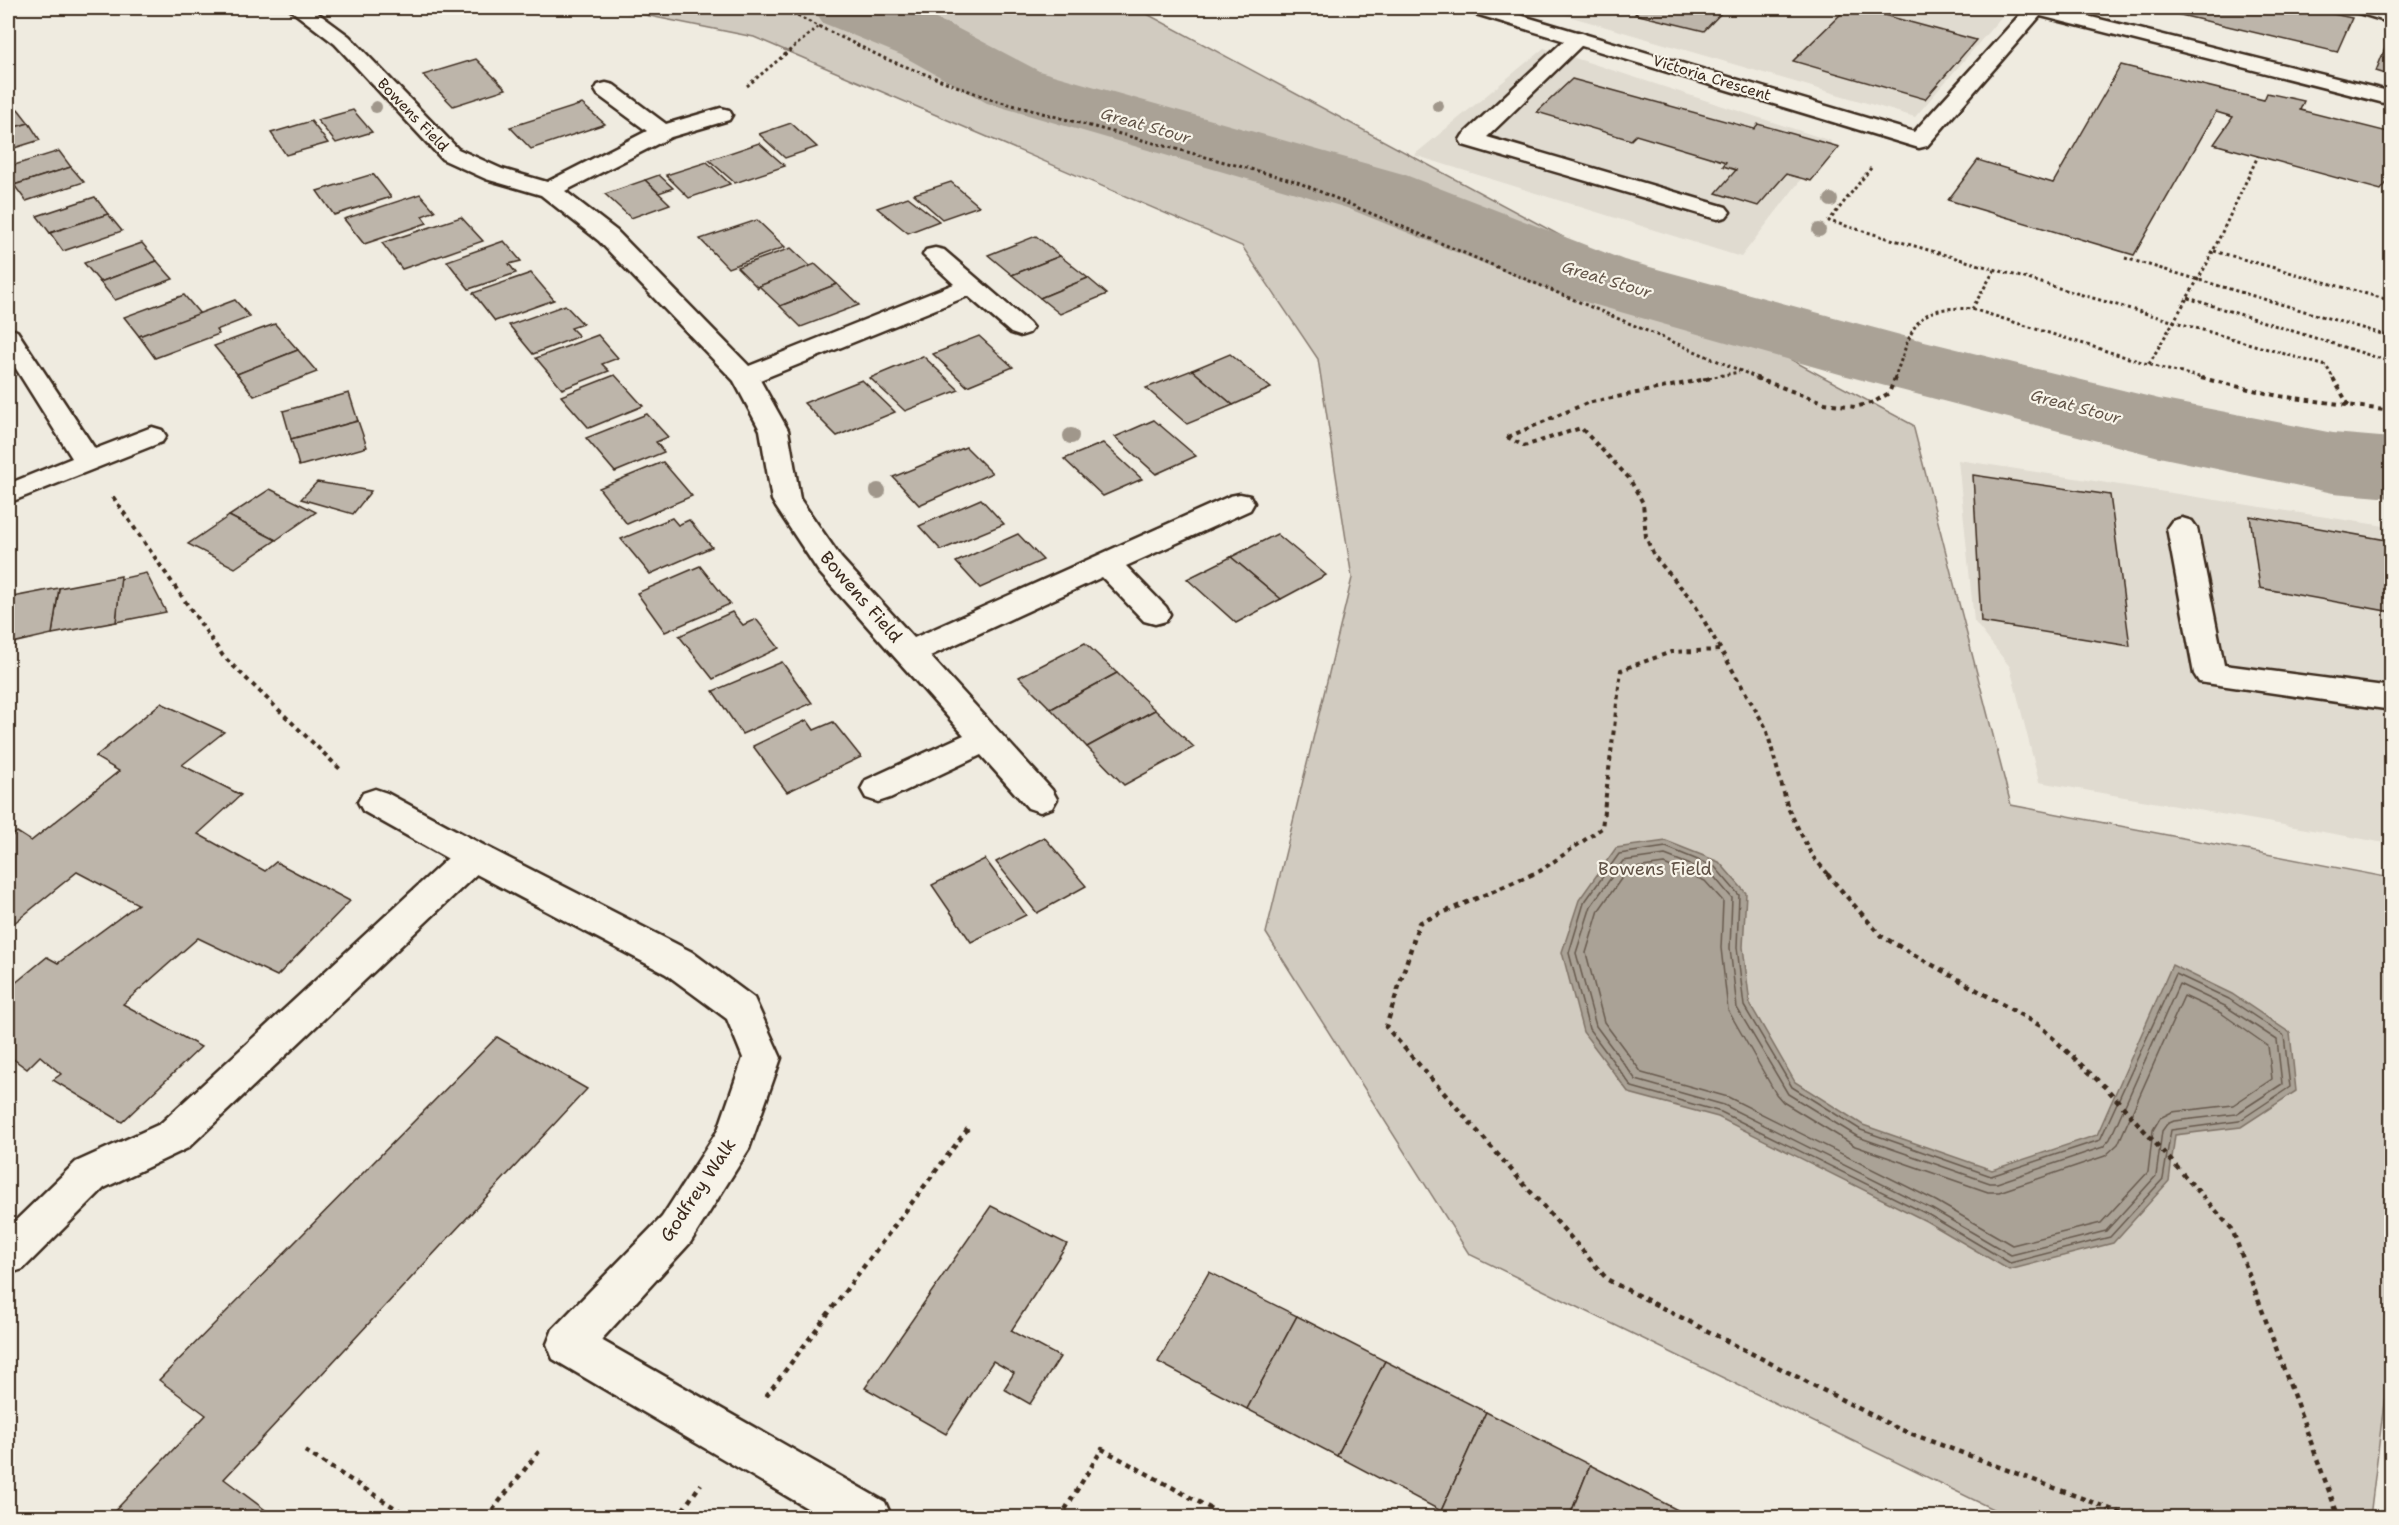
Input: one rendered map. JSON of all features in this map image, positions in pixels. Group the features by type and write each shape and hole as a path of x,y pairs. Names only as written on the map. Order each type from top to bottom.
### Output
{"street":[{"name":"Bowens Field","path":"298,8 342,40 450,154 494,174 549,190 608,236 745,377 774,430 786,500 830,565 1040,799"},
{"name":"Victoria Crescent","path":"1476,8 1919,141 2037,8"},
{"path":"2037,8 2391,99"},
{"path":"2362,8 2391,17"},
{"path":"1578,38 1471,140 1718,212"},
{"path":"606,90 663,132"},
{"path":"549,190 663,132 722,115"},
{"path":"935,255 1020,328"},
{"path":"745,377 971,286"},
{"path":"8,336 89,462"},
{"path":"8,494 152,436"},
{"name":"Bowens Field","path":"909,653 1240,503"},
{"path":"2182,528 2210,674 2391,699"},
{"path":"1107,564 1155,614"},
{"path":"878,789 987,738"},
{"name":"Godfrey Walk","path":"375,802 473,856 679,963 741,1009 762,1058 735,1137 676,1230 568,1344 869,1518"},
{"path":"8,1255 90,1175 174,1136 473,856"}],"path":[{"path":"781,8 886,59 990,99 1295,181 1740,372 1825,403 1855,407 1874,402 1889,393 1916,323 1929,312 1946,307 1972,309 2149,364 2279,396 2391,411"},
{"path":"743,90 818,27"},
{"path":"1898,135 1829,221 2326,366 2349,406"},
{"path":"2149,364 2214,251 2258,156"},
{"path":"2214,251 2391,301"},
{"path":"2124,258 2391,337"},
{"path":"1972,309 1995,269"},
{"path":"2188,298 2391,362"},
{"path":"1740,372 1587,403 1507,437 1524,446 1581,428 1629,478 1643,503 1646,537 1654,556 1692,600 1766,729 1788,808 1812,856 1881,936 2039,1025 2109,1091 2232,1229 2339,1518"},
{"path":"89,462 223,656 375,802"},
{"path":"1721,650 1671,652 1621,670 1602,828 1540,871 1419,923 1386,1027 1608,1280 1899,1429 2134,1518"},
{"path":"734,1438 969,1127"},
{"path":"486,1518 541,1449"},
{"path":"1060,1518 1102,1449 1228,1518"},
{"path":"305,1451 411,1518"}],"shaded area":[{"path":"1541,8 2009,8 1915,117"},
{"path":"1544,48 1831,141 1741,257 1414,155"},
{"path":"1958,460 2391,527 2391,844 2039,782 2010,667 1974,621"}],"green space":[{"name":"Bowens Field","path":"610,8 1136,8 1913,425 2011,805 2391,878 2392,1338 2370,1517 2009,1517 1469,1254 1266,933 1352,578 1318,359 1242,246 754,37"}],"water":[{"path":"1666,841 1719,862 1746,893 1743,947 1750,1004 1795,1082 1863,1125 1992,1170 2097,1135 2172,965 2232,994 2290,1033 2296,1091 2241,1127 2175,1135 2169,1181 2113,1243 2009,1270 1926,1221 1718,1117 1629,1093 1583,1032 1562,952 1579,900 1616,848"}],"building":[{"path":"1641,8 1726,8 1704,31 1635,14"},
{"path":"1847,8 1858,8 1976,40 1925,99 1793,61"},
{"path":"2151,8 2305,8 2352,18 2337,52"},
{"path":"2392,33 2392,76 2376,71"},
{"path":"476,59 506,89 453,106 423,75"},
{"path":"2121,65 2264,100 2267,93 2304,101 2300,110 2392,133 2392,176 2381,190 2214,144 2233,117 2216,112 2134,255 1948,200 1978,160 2053,183"},
{"path":"1572,79 1754,129 1758,124 1839,147 1811,181 1786,174 1758,206 1716,193 1736,170 1723,166 1726,162 1636,135 1631,140 1537,112"},
{"path":"582,104 605,124 531,149 510,127"},
{"path":"18,109 29,123 8,129 8,112"},
{"path":"353,110 372,132 336,143 317,120"},
{"path":"311,121 328,143 286,155 271,133"},
{"path":"29,123 40,140 8,150 8,129"},
{"path":"791,123 817,147 785,158 759,134"},
{"path":"759,143 785,166 735,183 709,160"},
{"path":"59,151 71,167 14,185 8,175 8,167"},
{"path":"707,162 730,184 689,198 666,175"},
{"path":"71,167 84,182 26,201 14,185"},
{"path":"373,174 391,197 334,215 317,191"},
{"path":"659,175 673,188 659,193 645,180"},
{"path":"645,180 670,204 631,218 605,194"},
{"path":"951,182 979,206 942,219 914,194"},
{"path":"420,194 435,211 422,216 427,223 364,244 344,219"},
{"path":"95,197 108,214 50,233 37,216"},
{"path":"908,197 939,221 908,233 877,208"},
{"path":"108,214 122,231 63,251 50,233"},
{"path":"461,217 483,241 402,269 382,243"},
{"path":"757,220 785,247 728,268 700,239"},
{"path":"1036,236 1060,256 1012,275 988,255"},
{"path":"504,241 521,261 509,264 516,273 469,289 447,261"},
{"path":"142,243 157,261 100,282 84,263"},
{"path":"791,248 811,267 758,288 737,267"},
{"path":"1060,256 1088,278 1040,298 1012,275"},
{"path":"157,261 173,279 115,300 100,282"},
{"path":"815,264 837,284 780,306 759,286"},
{"path":"531,273 554,300 495,321 473,293"},
{"path":"1088,278 1107,294 1060,314 1040,298"},
{"path":"837,284 859,305 801,327 780,306"},
{"path":"184,295 200,314 139,336 124,317"},
{"path":"235,300 250,317 216,330 219,334 155,358 139,336"},
{"path":"565,305 583,324 571,328 579,336 533,354 509,325"},
{"path":"275,324 298,350 237,374 214,346"},
{"path":"598,335 618,358 602,364 609,371 562,389 536,358"},
{"path":"979,336 1013,367 967,386 933,354"},
{"path":"298,350 317,372 254,396 237,374"},
{"path":"1230,354 1271,388 1233,405 1192,370"},
{"path":"923,356 959,390 905,411 870,378"},
{"path":"1192,370 1233,405 1187,424 1146,388"},
{"path":"615,375 643,406 589,428 561,396"},
{"path":"862,380 895,412 837,436 804,403"},
{"path":"349,393 358,421 291,439 283,411"},
{"path":"647,414 668,437 656,442 664,452 615,472 586,438"},
{"path":"1154,420 1196,456 1156,474 1115,437"},
{"path":"358,421 367,447 299,466 291,439"},
{"path":"1103,443 1142,479 1103,496 1064,459"},
{"path":"966,447 992,473 919,505 893,477"},
{"path":"663,462 692,496 627,524 599,488"},
{"path":"1973,475 2110,495 2130,646 1981,622"},
{"path":"317,482 371,491 353,514 301,499"},
{"path":"270,489 316,512 276,540 229,516"},
{"path":"981,499 1004,524 941,550 919,526"},
{"path":"229,516 276,540 235,568 188,544"},
{"path":"2250,516 2392,541 2392,612 2260,588"},
{"path":"672,518 678,525 689,520 712,547 650,574 621,539"},
{"path":"1018,534 1043,560 980,588 956,562"},
{"path":"1277,534 1326,575 1281,599 1231,557"},
{"path":"1231,557 1281,599 1236,623 1187,579"},
{"path":"700,566 730,604 665,632 637,593"},
{"path":"146,573 166,612 116,622 120,579"},
{"path":"121,576 116,622 52,634 59,588"},
{"path":"59,588 52,634 8,644 8,621 13,597"},
{"path":"732,612 743,625 756,619 779,648 713,679 679,636"},
{"path":"1085,643 1117,673 1051,709 1019,677"},
{"path":"782,662 812,703 742,734 713,691"},
{"path":"1117,673 1155,710 1087,747 1051,709"},
{"path":"161,703 224,732 182,765 241,795 198,834 265,871 276,862 350,901 277,976 198,938 123,1004 201,1047 122,1122 53,1080 61,1074 40,1056 27,1069 8,1055 8,989 47,957 58,963 138,904 77,872 8,928 8,839 17,832 31,841 119,771 95,757"},
{"path":"1155,710 1194,747 1124,785 1087,747"},
{"path":"807,720 814,730 833,722 861,757 787,792 753,746"},
{"path":"1044,837 1086,886 1037,913 996,862"},
{"path":"985,859 1026,915 971,942 932,885"},
{"path":"497,1037 587,1089 224,1479 276,1518 108,1518 206,1415 159,1380"},
{"path":"991,1206 1067,1244 1011,1331 1060,1357 1030,1404 1004,1389 1014,1373 993,1361 946,1434 865,1388"},
{"path":"1209,1272 1297,1316 1247,1409 1158,1362"},
{"path":"1297,1316 1385,1361 1337,1456 1247,1409"},
{"path":"1385,1361 1486,1412 1441,1511 1337,1456"},
{"path":"1486,1412 1590,1465 1569,1518 1454,1518 1441,1511"},
{"path":"1590,1465 1693,1518 1569,1518"}],"waterway":[{"name":"Great Stour","path":"848,8 926,40 1013,87 1375,191 1594,278 1875,356 2159,428 2333,463 2392,468"}]}
